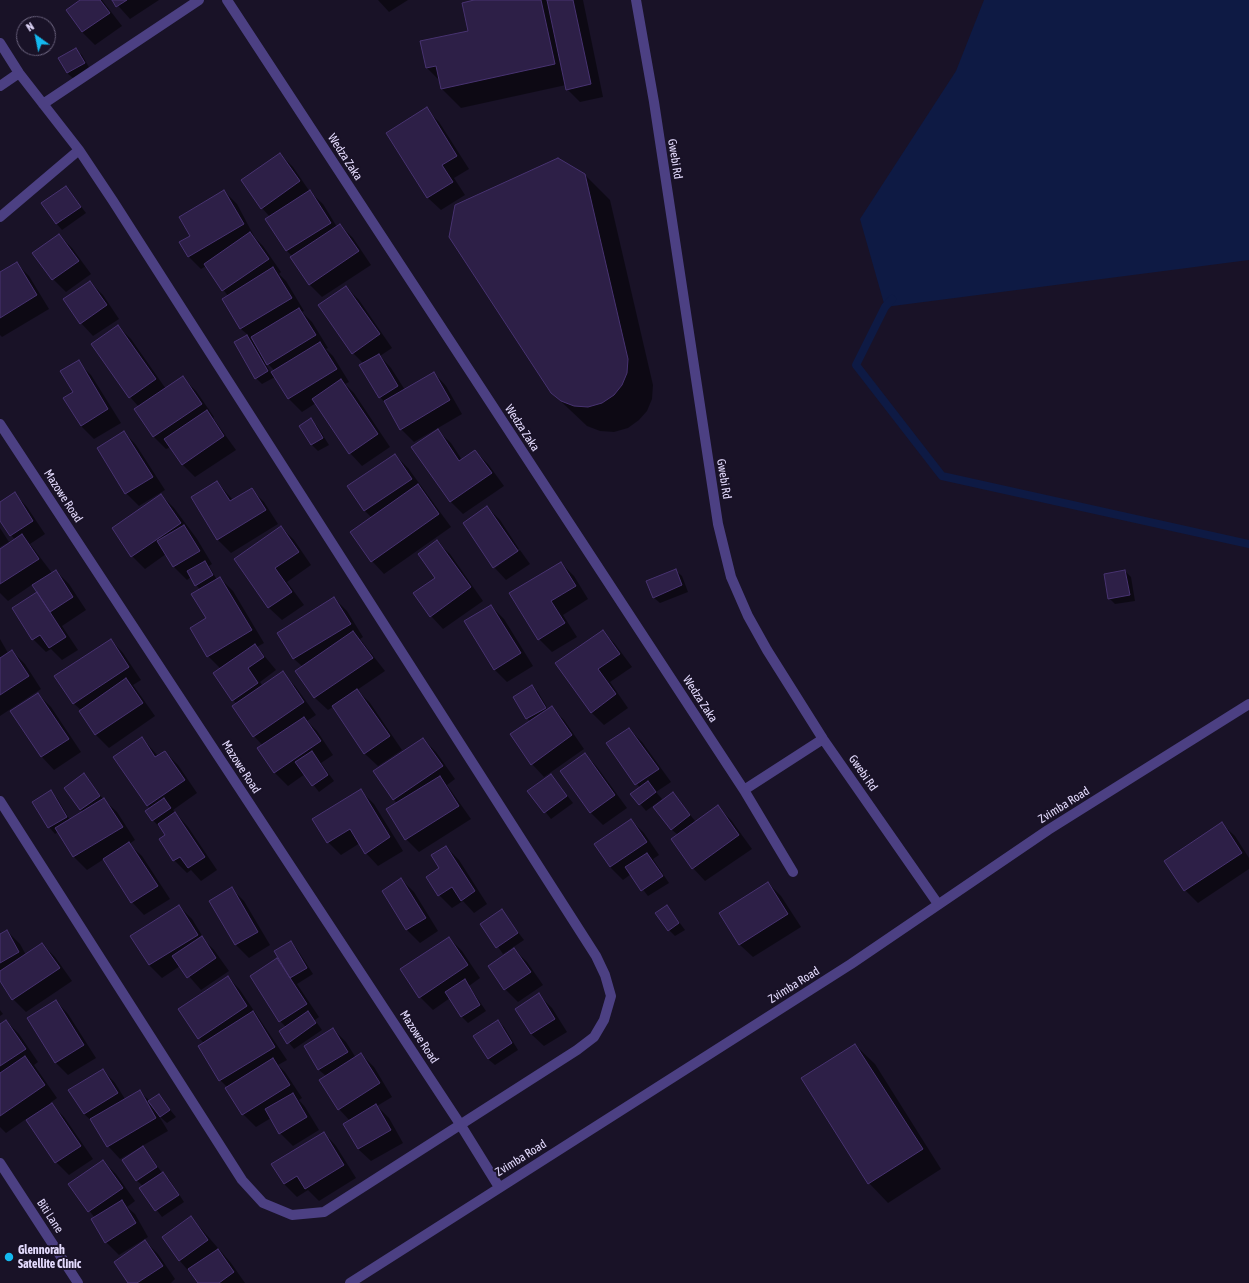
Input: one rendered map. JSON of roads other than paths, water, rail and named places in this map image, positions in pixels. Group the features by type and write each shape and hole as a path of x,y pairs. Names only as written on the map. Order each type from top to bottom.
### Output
{"street":[{"path":"43,104 198,0"},
{"name":"Wedza Zaka","path":"227,0 744,790 793,872"},
{"name":"Gwebi Rd","path":"636,0 654,102 718,524 731,577 748,616 767,650 823,739 938,904"},
{"path":"0,43 19,73 80,150 596,956 605,975 611,996 604,1020 594,1037 577,1050 324,1212 292,1215 263,1203 242,1180 0,801"},
{"path":"0,86 19,73"},
{"path":"0,217 80,150"},
{"name":"Mazowe Road","path":"0,424 460,1124 499,1188"},
{"name":"Zvimba Road","path":"350,1283 851,964 1048,830 1249,704"},
{"path":"744,790 823,739"},
{"name":"Biti Lane","path":"0,1163 78,1283"}],"water":[{"path":"984,0 1249,0 1249,260 885,307 860,219 956,71"}],"waterway":[{"path":"892,299 885,307 856,365 942,476 1249,544"}],"place":[{"name":"Glennorah Satellite Clinic","path":"9,1257"}]}
